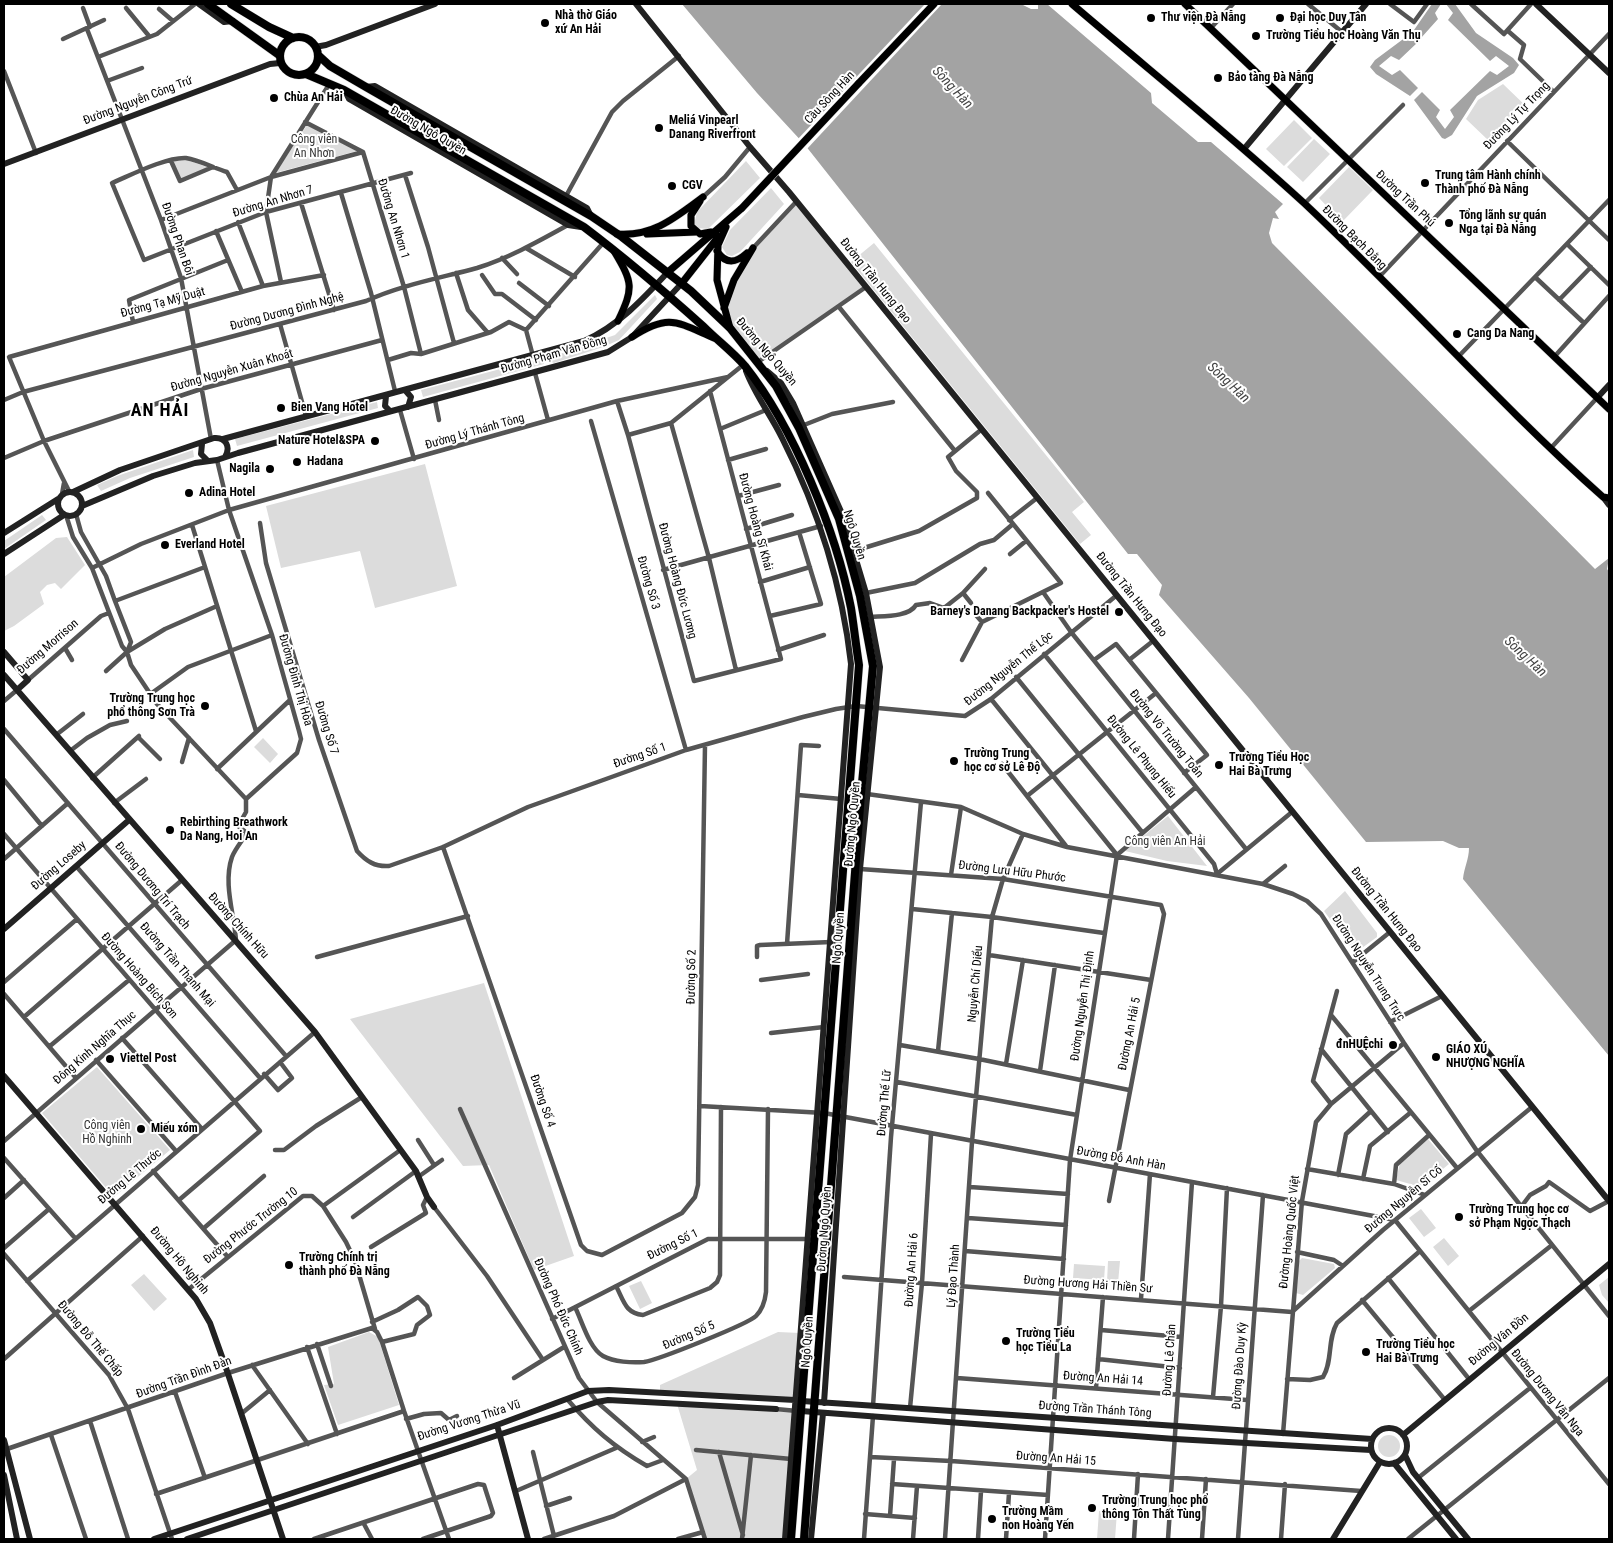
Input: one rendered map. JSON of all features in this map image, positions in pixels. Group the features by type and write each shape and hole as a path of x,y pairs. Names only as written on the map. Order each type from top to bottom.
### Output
{"highway":[{"path":"208,4 233,21 280,59 291,74 306,74 314,68 317,51 306,38 293,38 269,27 242,7 231,4"},
{"path":"280,59 284,44 293,38"},
{"name":"Đường Ngô Quyền","path":"317,51 330,66 591,216 617,234 682,283 730,328 758,362"},
{"name":"Đường Ngô Quyền","path":"306,74 330,82 584,227 671,297 743,365"},
{"name":"Ngô Quyền","path":"758,362 776,386 799,428 839,519 860,596 873,666 872,706 840,1116 815,1402 819,1413 804,1539"},
{"name":"Ngô Quyền","path":"743,365 778,414 827,523 851,609 859,665 852,706 820,1112 798,1411 791,1539"}],"main road":[{"name":"Cầu Sông Hàn","path":"668,272 723,227 742,208 934,4"},
{"name":"Đường Bạch Đằng","path":"1072,4 1244,149 1304,204 1550,449 1606,497"},
{"name":"Đường Trần Phú","path":"1186,4 1609,409"},
{"path":"696,232 691,226 690,218 703,197"},
{"path":"640,234 671,221 703,197"},
{"name":"Cầu Sông Hàn","path":"682,283 723,227"},
{"path":"617,234 708,233 723,227"},
{"path":"723,227 717,250 717,280 730,328"},
{"path":"608,245 630,281 628,300 618,321"},
{"path":"717,250 726,260 734,262 753,248"},
{"path":"724,308 734,280 753,248"},
{"path":"632,337 650,325 667,321 684,325 716,338"}],"street":[{"path":"98,57 157,34 195,4"},
{"path":"199,4 224,22 233,21"},
{"path":"317,51 334,42 435,4"},
{"name":"Đường Trần Hưng Đạo","path":"636,4 750,148 982,429 1036,498 1609,1201"},
{"path":"1210,29 1233,4"},
{"path":"1308,4 1342,32"},
{"path":"1244,149 1366,4"},
{"path":"1390,4 1414,22 1427,4"},
{"path":"1470,4 1502,34 1508,31 1532,4"},
{"path":"1536,4 1609,73"},
{"name":"Đường Phan Bôi","path":"83,8 98,57 161,220 181,278 200,390 211,439"},
{"path":"126,8 149,36"},
{"path":"160,9 173,22"},
{"path":"63,39 104,20"},
{"path":"1508,31 1524,45 1520,60 1554,92"},
{"name":"Đường Lý Tự Trọng","path":"1378,278 1609,34"},
{"path":"566,196 612,112 679,56"},
{"name":"Đường Nguyễn Công Trứ","path":"4,164 280,59"},
{"path":"107,81 142,68"},
{"path":"4,71 36,152"},
{"path":"282,282 266,212 271,177 330,82"},
{"name":"Đường Ngô Quyền","path":"366,87 375,86 587,208 591,216"},
{"name":"Đường Ngô Quyền","path":"344,90 350,99 568,225 584,227"},
{"path":"1304,204 1402,105"},
{"path":"305,122 363,152"},
{"path":"1507,141 1609,240"},
{"path":"703,197 725,177 750,148"},
{"path":"161,220 271,177 363,152"},
{"name":"Đường An Nhơn 1","path":"363,152 404,287 421,354"},
{"path":"142,171 186,158 213,167 231,176 237,190"},
{"path":"171,161 180,181 213,167"},
{"name":"Đường An Nhơn 7","path":"142,171 112,183 144,260 266,212 408,174 436,278"},
{"path":"341,192 372,298 395,391"},
{"path":"1458,357 1609,200"},
{"path":"753,248 796,202"},
{"path":"302,203 334,310"},
{"path":"238,222 263,286"},
{"name":"Đường Dương Đình Nghệ","path":"4,400 23,392 334,310 404,287 456,273 526,248 568,225"},
{"path":"216,231 242,292"},
{"path":"1567,244 1609,284"},
{"path":"526,330 575,277 608,245"},
{"path":"526,248 575,277"},
{"path":"502,258 517,274"},
{"path":"133,322 129,300 228,260"},
{"path":"1559,300 1591,267"},
{"name":"Đường Phạm Văn Đồng","path":"405,390 533,356 584,341 602,333 618,321 668,272"},
{"path":"456,273 468,310 488,333"},
{"name":"Đường Tạ Mỹ Duật","path":"23,392 9,357 263,286 324,275"},
{"path":"482,276 495,294 502,294 536,320"},
{"path":"1535,277 1584,323"},
{"path":"436,278 454,344"},
{"path":"519,283 549,306"},
{"name":"Đường Phạm Văn Đồng","path":"408,407 596,357 617,348 632,337 682,283"},
{"path":"758,362 866,287"},
{"path":"1555,356 1609,296"},
{"path":"839,307 955,451"},
{"path":"388,360 411,353 421,354 454,344 488,333 509,322 526,330 533,356"},
{"path":"280,324 306,416"},
{"name":"Đường Nguyễn Xuân Khoát","path":"4,458 44,442 200,390 382,340"},
{"name":"Đường Ngô Quyền","path":"758,362 780,383 804,425 843,516 866,593 880,667 872,706 867,794 840,1116 824,1403 819,1413 811,1539"},
{"path":"628,435 671,423 743,365"},
{"name":"Đường Ngô Quyền","path":"743,365 752,386 782,437 821,526 846,622 851,664 852,706 840,799 820,1112"},
{"path":"535,373 548,420"},
{"name":"Đường Lý Thánh Tông","path":"92,568 192,524 229,510 548,420 728,377"},
{"path":"1550,449 1609,385"},
{"path":"4,533 66,494 120,470 202,444 211,439 223,439 386,396 395,391 405,390 411,397 408,407 400,410 390,411 217,460 195,463 153,476 82,506 76,514 65,515 4,554"},
{"name":"Đường Hoàng Sĩ Khải","path":"710,391 781,659"},
{"path":"23,392 44,442 64,482 66,494 58,508 65,515 73,537 92,568 131,665 150,695 246,799 246,812 238,826 247,833 232,857 228,888 233,909 236,940"},
{"path":"386,396 384,403 390,411"},
{"path":"434,400 439,420"},
{"name":"Đường Hoàng Đức Lương","path":"617,402 628,435 694,681 781,659"},
{"path":"804,425 832,414 893,402"},
{"path":"400,410 414,459"},
{"path":"720,429 766,410"},
{"name":"Đường Số 3","path":"592,421 686,750"},
{"path":"671,423 709,558 736,670"},
{"path":"854,551 919,531 976,498 977,492 956,471 948,457 982,429"},
{"path":"223,439 228,447 225,457"},
{"path":"202,444 201,454 208,461"},
{"path":"728,460 766,449"},
{"name":"Đường Đinh Thị Hòa","path":"217,460 229,510 272,635 301,740 297,753 246,799"},
{"path":"738,496 780,485"},
{"path":"962,660 982,622 1061,584 988,493"},
{"path":"66,494 80,497 82,506"},
{"path":"1606,497 1609,505"},
{"path":"866,593 915,583 980,544 994,540 1036,498"},
{"path":"76,514 81,532 99,564 131,642 127,652"},
{"path":"746,529 792,515"},
{"name":"Đường Số 7","path":"260,523 266,563 322,750 357,851 370,863 389,866 440,848"},
{"path":"192,524 256,731"},
{"path":"663,570 821,526"},
{"path":"770,616 821,604 799,532"},
{"path":"1010,554 1026,541"},
{"path":"115,601 205,567"},
{"path":"760,582 810,567"},
{"path":"871,618 903,613 914,609 916,605 930,603 944,608 963,593 985,569"},
{"name":"Đường Võ Trường Toản","path":"1043,592 1071,632 1246,849"},
{"path":"963,593 971,603"},
{"name":"Đường Nguyễn Thế Lộc","path":"852,706 872,706 960,717 970,714 991,699 1116,595"},
{"path":"106,671 127,652 179,621 217,606"},
{"name":"Đường Morrison","path":"4,701 101,616 109,612"},
{"path":"975,614 982,622"},
{"path":"150,695 188,667 272,635"},
{"path":"778,650 824,635"},
{"path":"1129,660 1153,640"},
{"path":"1094,660 1116,644 1207,755 1184,773"},
{"path":"65,648 72,660"},
{"path":"4,652 28,680"},
{"name":"Đường Lê Phụng Hiếu","path":"1044,654 1214,864 1218,874"},
{"name":"Đường Chính Hữu","path":"4,675 315,1032 417,1174 426,1197 434,1207"},
{"path":"1016,677 1142,832"},
{"path":"1027,796 1156,693"},
{"path":"991,699 1117,855 1196,787"},
{"path":"217,768 290,700"},
{"name":"Đường Số 1","path":"440,848 528,808 686,750 852,706"},
{"path":"56,735 83,714"},
{"path":"70,751 110,725 127,721"},
{"name":"Đường Dương Trí Trạch","path":"4,729 286,1056"},
{"path":"92,778 139,737 160,758"},
{"path":"182,762 189,738"},
{"name":"Đường Số 2","path":"689,1206 698,1186 705,745"},
{"path":"787,944 801,746 819,746"},
{"path":"1002,764 1066,847"},
{"path":"114,803 146,779"},
{"path":"4,780 42,826"},
{"name":"Đường Nguyễn Trung Trực","path":"867,794 961,807 1023,834 1066,847 1117,855 1263,884 1293,894 1315,907 1477,1151 1609,1316"},
{"path":"798,795 840,799"},
{"name":"Đường Thế Lữ","path":"873,1406 892,1127 912,909 913,873 921,802"},
{"path":"4,859 68,804"},
{"path":"951,875 961,807"},
{"path":"1218,874 1292,812"},
{"name":"Đường Loseby","path":"4,929 129,820"},
{"name":"Đường Hoàng Bích Sơn","path":"4,834 260,1131 179,1200"},
{"name":"Nguyễn Chí Diểu","path":"972,1142 992,917 1003,880 1023,834"},
{"name":"Đường Số 4","path":"440,848 468,916 581,1245 587,1251 602,1255 670,1220 689,1206"},
{"name":"Đường Nguyễn Thị Định","path":"1046,1539 1070,1160 1117,855"},
{"name":"Đường Trần Thanh Mại","path":"76,866 262,1076 278,1090 292,1078 280,1062"},
{"path":"1263,884 1285,866"},
{"name":"Đường Lưu Hữu Phước","path":"860,869 1003,880 1110,895 1161,905"},
{"path":"24,1017 182,880"},
{"name":"Đường An Hải 5","path":"1110,1201 1114,1168 1164,914 1161,905"},
{"path":"912,909 992,917 1104,933"},
{"path":"938,1051 952,913"},
{"path":"317,957 468,916"},
{"path":"4,982 77,919"},
{"path":"1352,962 1390,932"},
{"name":"Đông Kinh Nghĩa Thục","path":"4,1140 236,940"},
{"path":"757,957 758,945 831,942"},
{"path":"988,955 1150,980"},
{"path":"1006,1064 1023,960"},
{"path":"1040,1071 1055,965"},
{"path":"761,980 808,974"},
{"path":"50,1046 129,980"},
{"path":"1331,1104 1312,1081 1337,991"},
{"path":"4,994 76,1078"},
{"path":"1390,1022 1442,996"},
{"path":"1331,1015 1456,1168"},
{"path":"771,1033 824,1027"},
{"name":"Đường Lê Thước","path":"27,1281 315,1032"},
{"path":"122,1038 202,1130"},
{"name":"Đường Hoàng Quốc Việt","path":"1283,1434 1302,1201 1316,1122 1331,1104 1404,1043"},
{"path":"900,1045 1006,1064 1129,1090"},
{"path":"1322,1049 1388,1132"},
{"path":"96,1060 176,1151"},
{"name":"Đường Hồ Nghinh","path":"4,1076 189,1289 210,1323 283,1539"},
{"path":"896,1082 1077,1115"},
{"path":"275,1150 284,1150 316,1126 362,1097"},
{"name":"Đường Đỗ Anh Hàn","path":"700,1106 820,1112 972,1142 1302,1201 1395,1220"},
{"path":"616,1286 628,1310 632,1314 643,1315 710,1288 717,1282 720,1275 721,1237 721,1107"},
{"name":"Đường Nguyễn Sĩ Cố","path":"1292,1312 1395,1220 1532,1107"},
{"name":"Đường Phó Đức Chính","path":"460,1109 564,1347 588,1391 597,1402 686,1479"},
{"path":"768,1109 768,1238"},
{"path":"1338,1175 1346,1134 1371,1111"},
{"path":"1363,1179 1370,1146 1410,1114"},
{"name":"Đường An Hải 6","path":"910,1408 922,1283 931,1134"},
{"path":"1394,1184 1396,1165 1428,1136"},
{"path":"418,1140 434,1165"},
{"name":"Lý Đạo Thành","path":"945,1539 964,1286 972,1142"},
{"path":"399,1151 323,1206 351,1252 372,1322 382,1342 406,1419 423,1461 449,1539"},
{"path":"4,1158 75,1238"},
{"path":"353,1217 417,1174 442,1160"},
{"path":"1307,1169 1394,1184 1425,1195"},
{"path":"153,1171 227,1256"},
{"path":"1142,1299 1150,1174"},
{"path":"204,1228 264,1176"},
{"path":"4,1198 24,1180"},
{"name":"Đường Lê Chân","path":"1168,1539 1192,1182"},
{"path":"1521,1207 1530,1195 1546,1186 1548,1182 1590,1210 1609,1201"},
{"path":"970,1187 1068,1194"},
{"path":"1213,1397 1221,1306 1227,1188"},
{"name":"Đường Đào Duy Kỳ","path":"1238,1539 1263,1195"},
{"name":"Đường Phước Trường 10","path":"189,1289 227,1256 304,1196 312,1196 323,1206"},
{"path":"372,1247 426,1213 423,1205 426,1197"},
{"path":"434,1207 487,1276 543,1360"},
{"path":"4,1248 49,1209"},
{"path":"968,1218 1066,1225"},
{"name":"Đường Dương Văn Nga","path":"1395,1220 1609,1484"},
{"path":"4,1359 143,1236"},
{"name":"Đường Số 1","path":"552,1318 708,1239 721,1237 811,1240"},
{"name":"Đường Số 5","path":"575,1307 593,1345 601,1355 613,1360 643,1362 660,1359 744,1324 756,1316 766,1297 768,1238"},
{"path":"1469,1311 1552,1245"},
{"path":"965,1251 1064,1259"},
{"path":"1287,1380 1317,1379 1323,1376 1326,1371 1333,1329 1344,1316 1420,1251"},
{"path":"1297,1252 1334,1260 1343,1266"},
{"name":"Đường Đỗ Thế Chấp","path":"4,1254 109,1375 128,1409 171,1537"},
{"name":"Đường Vân Đồn","path":"1403,1435 1609,1264"},
{"name":"Đường Hương Hải Thiền Sư","path":"844,1277 1185,1302 1292,1312"},
{"path":"1388,1278 1470,1379"},
{"path":"372,1322 398,1310 418,1297 427,1306 430,1314 417,1325 414,1334 382,1342"},
{"path":"1096,1388 1103,1297"},
{"path":"1362,1300 1445,1400"},
{"name":"Đường Trần Đình Đàn","path":"5,1449 90,1422 252,1365 369,1328 375,1330"},
{"path":"1101,1330 1181,1337"},
{"path":"318,1344 331,1386"},
{"path":"514,1378 564,1347"},
{"path":"307,1348 337,1434"},
{"path":"1098,1359 1180,1368"},
{"path":"252,1365 308,1444"},
{"name":"Đường An Hải 14","path":"957,1378 1247,1400"},
{"path":"1408,1539 1609,1378"},
{"path":"1418,1478 1530,1388"},
{"path":"241,1414 270,1390"},
{"name":"Đường Vương Thừa Vũ","path":"154,1539 171,1537 270,1500 418,1449 497,1425 588,1391 608,1390 815,1402"},
{"path":"175,1392 205,1478"},
{"path":"567,1399 616,1448 647,1466 663,1460"},
{"name":"Đường Vương Thừa Vũ","path":"187,1539 597,1402 608,1400 798,1411"},
{"name":"Đường Trần Thánh Tông","path":"815,1402 1372,1439"},
{"path":"156,1494 404,1411"},
{"path":"785,1539 791,1459 798,1411"},
{"name":"Đường Trần Thánh Tông","path":"798,1411 1175,1439 1371,1450"},
{"path":"406,1419 441,1413 449,1420 457,1416"},
{"path":"864,1539 873,1416"},
{"path":"90,1422 128,1539"},
{"path":"497,1425 528,1539"},
{"path":"1387,1428 1403,1435 1407,1444 1404,1455 1394,1463 1380,1462 1371,1450 1372,1439 1381,1430 1387,1428"},
{"path":"50,1435 86,1539"},
{"path":"642,1442 654,1437"},
{"path":"4,1440 30,1539"},
{"path":"516,1491 616,1448"},
{"path":"696,1450 791,1459"},
{"path":"533,1452 554,1536"},
{"path":"719,1452 742,1537"},
{"path":"742,1537 751,1455"},
{"path":"1404,1455 1418,1478 1468,1539"},
{"name":"Đường An Hải 15","path":"870,1457 1242,1481 1361,1491"},
{"path":"890,1516 894,1458"},
{"path":"1333,1539 1380,1462"},
{"path":"1394,1463 1456,1539"},
{"path":"1134,1539 1138,1474"},
{"path":"4,1475 17,1539"},
{"path":"544,1539 614,1516 686,1479 705,1539"},
{"path":"1202,1539 1206,1479"},
{"path":"314,1539 364,1524 478,1484 484,1485 493,1513 491,1516 423,1539"},
{"path":"892,1484 1048,1495"},
{"path":"1281,1539 1285,1484"},
{"path":"913,1539 917,1486"},
{"path":"978,1539 980,1491"},
{"path":"1006,1539 1009,1493"},
{"path":"546,1506 570,1498"},
{"path":"865,1514 915,1518"},
{"path":"364,1524 372,1539"},
{"path":"678,1539 703,1532"},
{"path":"332,1533 334,1539"}],"green space":[{"path":"1503,84 1529,109 1523,116 1517,111 1489,141 1466,119 1478,100"},
{"path":"1294,120 1312,138 1284,166 1266,149"},
{"name":"Công viên An Nhơn","path":"307,125 357,151 275,173"},
{"path":"1314,139 1330,154 1303,182 1287,167"},
{"path":"187,160 210,168 180,179 173,161"},
{"path":"746,161 760,178 708,229 697,228 694,225 697,212"},
{"path":"1349,167 1373,190 1342,222 1319,198"},
{"path":"771,188 784,204 740,252 732,256 727,255 722,247 730,230"},
{"path":"796,202 866,287 758,362 731,329 724,308 753,248"},
{"path":"874,243 1084,502 1072,512 1091,535 1080,544 851,262"},
{"path":"655,295 657,299 619,340 554,363 549,361 551,357 615,335"},
{"path":"542,358 544,364 423,397 421,390"},
{"path":"377,402 378,408 237,446 235,439"},
{"path":"193,450 194,457 130,478 101,491 97,485 117,476"},
{"path":"425,464 457,586 375,608 360,551 281,568 266,506"},
{"path":"42,515 46,520 4,549 4,541"},
{"path":"67,537 85,565 61,589 55,583 47,585 40,592 44,604 4,631 4,577 56,538"},
{"path":"263,738 278,754 270,763 254,747"},
{"name":"Công viên An Hải","path":"1168,816 1207,866 1167,861 1125,851"},
{"path":"1345,891 1377,933 1377,937 1355,953 1324,911"},
{"path":"484,983 574,1256 534,1270 489,1165 463,1166 350,1019"},
{"name":"Công viên Hồ Nghinh","path":"97,1067 170,1150 114,1197 42,1113"},
{"path":"1428,1139 1449,1164 1421,1187 1396,1180 1400,1163"},
{"path":"1421,1209 1436,1228 1424,1237 1409,1218"},
{"path":"1444,1238 1459,1256 1448,1266 1433,1247"},
{"path":"1302,1258 1334,1264 1335,1268 1303,1295 1296,1293 1299,1261"},
{"path":"1108,1261 1120,1261 1118,1283 1107,1282"},
{"path":"1074,1264 1105,1266 1104,1280 1073,1278"},
{"path":"144,1274 167,1299 154,1311 131,1285"},
{"path":"1609,1277 1609,1303 1602,1295 1599,1285"},
{"path":"641,1281 652,1303 640,1309 629,1286"},
{"path":"369,1332 378,1337 399,1405 338,1425 324,1385 334,1384 328,1347"},
{"path":"778,1332 800,1333 795,1400 660,1393 660,1385"},
{"path":"677,1404 794,1410 785,1539 704,1539 686,1479 697,1470"},
{"path":"1385,1435 1393,1435 1400,1442 1400,1450 1393,1457 1385,1457 1378,1450 1378,1442"},
{"path":"1099,1511 1117,1512 1115,1539 1097,1539"}],"water":[{"name":"Sông Hàn","path":"682,4 1021,4 1031,9 1038,9 1038,4 1047,4 1151,93 1152,103 1198,142 1211,142 1283,204 1275,212 1279,219 1273,218 1269,233 1272,243 1595,569 1609,558 1607,569 1609,572 1609,1056 1463,879 1469,848 1459,848 1443,841 1366,842 1249,698 1159,595 1162,585 1137,554 1128,554 805,145 757,93"},
{"path":"1432,4 1441,4 1435,13 1438,19 1421,38 1414,30"},
{"path":"1446,4 1455,4 1476,33 1513,58 1519,65 1514,73 1477,96 1452,135 1445,139 1442,138 1414,100 1422,92 1440,110 1436,117 1445,129 1454,117 1450,110 1490,71 1497,75 1509,66 1496,56 1490,61 1448,20 1453,13"},
{"path":"1410,34 1418,42 1399,60 1391,56 1379,66 1392,75 1400,70 1418,88 1410,96 1376,74 1370,67 1375,60"}],"pier":[{"path":"925,4 942,4 806,150 797,140"}],"place":[{"name":"Thư viện Đà Nẵng","path":"1151,18"},
{"name":"Đại học Duy Tân","path":"1280,18"},
{"name":"Nhà thờ Giáo xứ An Hải","path":"545,23"},
{"name":"Trường Tiểu học Hoàng Văn Thụ","path":"1256,36"},
{"name":"Bảo tàng Đà Nẵng","path":"1218,78"},
{"name":"Chùa An Hải","path":"274,98"},
{"name":"Meliá Vinpearl Danang Riverfront","path":"659,128"},
{"name":"Trung tâm Hành chính Thành phố Đà Nẵng","path":"1425,183"},
{"name":"CGV","path":"672,186"},
{"name":"Tổng lãnh sự quán Nga tại Đà Nẵng","path":"1449,223"},
{"name":"Cang Da Nang","path":"1457,334"},
{"name":"Bien Vang Hotel","path":"281,408"},
{"name":"Nature Hotel&SPA","path":"375,441"},
{"name":"Hadana","path":"297,462"},
{"name":"Nagila","path":"270,469"},
{"name":"Adina Hotel","path":"189,493"},
{"name":"Everland Hotel","path":"165,545"},
{"name":"Barney's Danang Backpacker's Hostel","path":"1119,612"},
{"name":"Trường Trung học phổ thông Sơn Trà","path":"205,706"},
{"name":"Trường Trung học cơ sở Lê Độ","path":"954,761"},
{"name":"Trường Tiểu Học Hai Bà Trưng","path":"1219,765"},
{"name":"Rebirthing Breathwork Da Nang, Hoi An","path":"170,830"},
{"name":"đnHUỆchi","path":"1393,1045"},
{"name":"GIÁO XÚ NHƯỢNG NGHĨA","path":"1436,1057"},
{"name":"Viettel Post","path":"110,1059"},
{"name":"Miếu xóm","path":"141,1129"},
{"name":"Trường Trung học cơ sở Phạm Ngọc Thạch","path":"1459,1217"},
{"name":"Trường Chính trị thành phố Đà Nẵng","path":"289,1265"},
{"name":"Trường Tiểu học Tiểu La","path":"1006,1341"},
{"name":"Trường Tiểu học Hai Bà Trưng","path":"1366,1352"},
{"name":"Trường Trung học phổ thông Tôn Thất Tùng","path":"1092,1508"},
{"name":"Trường Mầm non Hoàng Yến","path":"992,1519"}],"district":[{"name":"AN HẢI","path":"160,411"}]}
